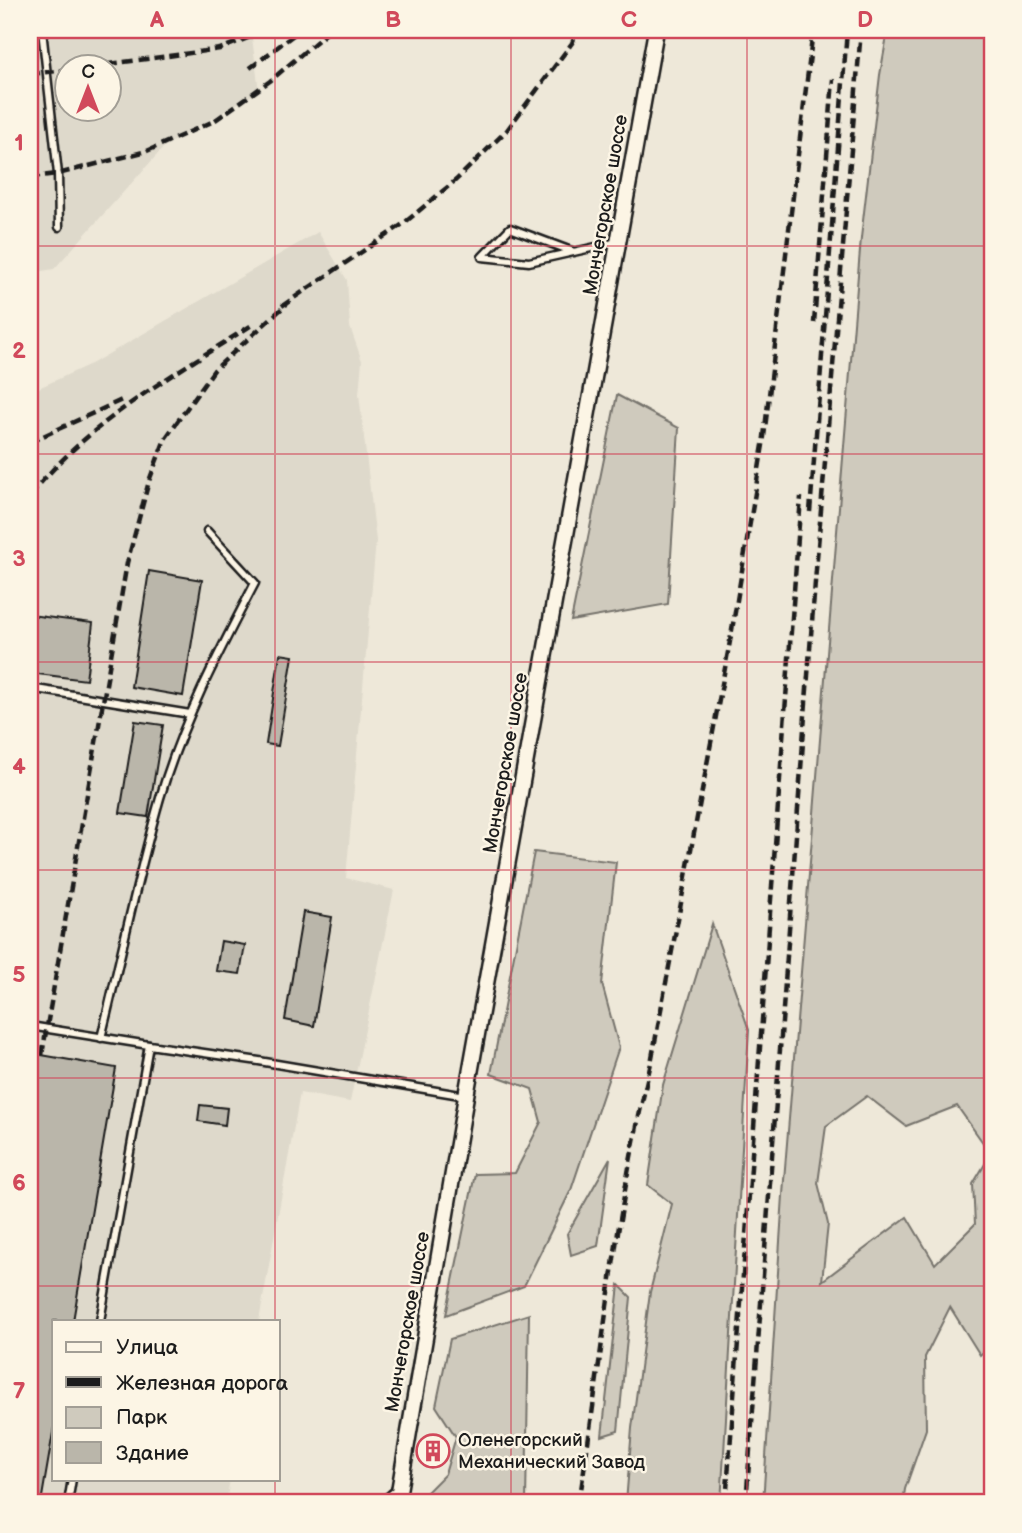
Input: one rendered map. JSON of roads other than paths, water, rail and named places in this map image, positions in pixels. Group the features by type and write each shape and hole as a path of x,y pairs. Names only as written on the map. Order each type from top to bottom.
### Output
{"street":[{"name":"Мончегорское шоссе","path":"397,1503 466,1096 656,30"}],"lane":[{"path":"41,30 58,174 59,227"},
{"path":"574,252 510,228 482,257 529,262 620,242"},
{"path":"101,1038 160,797 210,668 255,583 207,531"},
{"path":"30,688 190,714"},
{"path":"30,1026 466,1096"},
{"path":"100,1320 149,1045"},
{"path":"68,1503 72,1480"},
{"path":"381,1503 400,1487"}],"railway":[{"path":"122,62 220,49 268,30"},
{"path":"250,68 300,30"},
{"path":"30,177 58,174 147,151 214,121 270,81 330,30"},
{"path":"282,306 403,224 456,180 507,130 572,43 578,30"},
{"path":"579,1503 628,1172 731,636 763,445 813,30"},
{"path":"810,512 847,30"},
{"path":"746,1503 815,582 861,30"},
{"path":"30,74 52,72"},
{"path":"814,323 833,79"},
{"path":"42,1055 127,563 149,481 165,439 214,370 289,302"},
{"path":"30,496 53,469 105,422 163,381 252,325"},
{"path":"30,442 124,399"},
{"path":"726,1503 801,497"}],"place":[{"name":"Оленегорский Механический Завод","path":"433,1451"}]}
